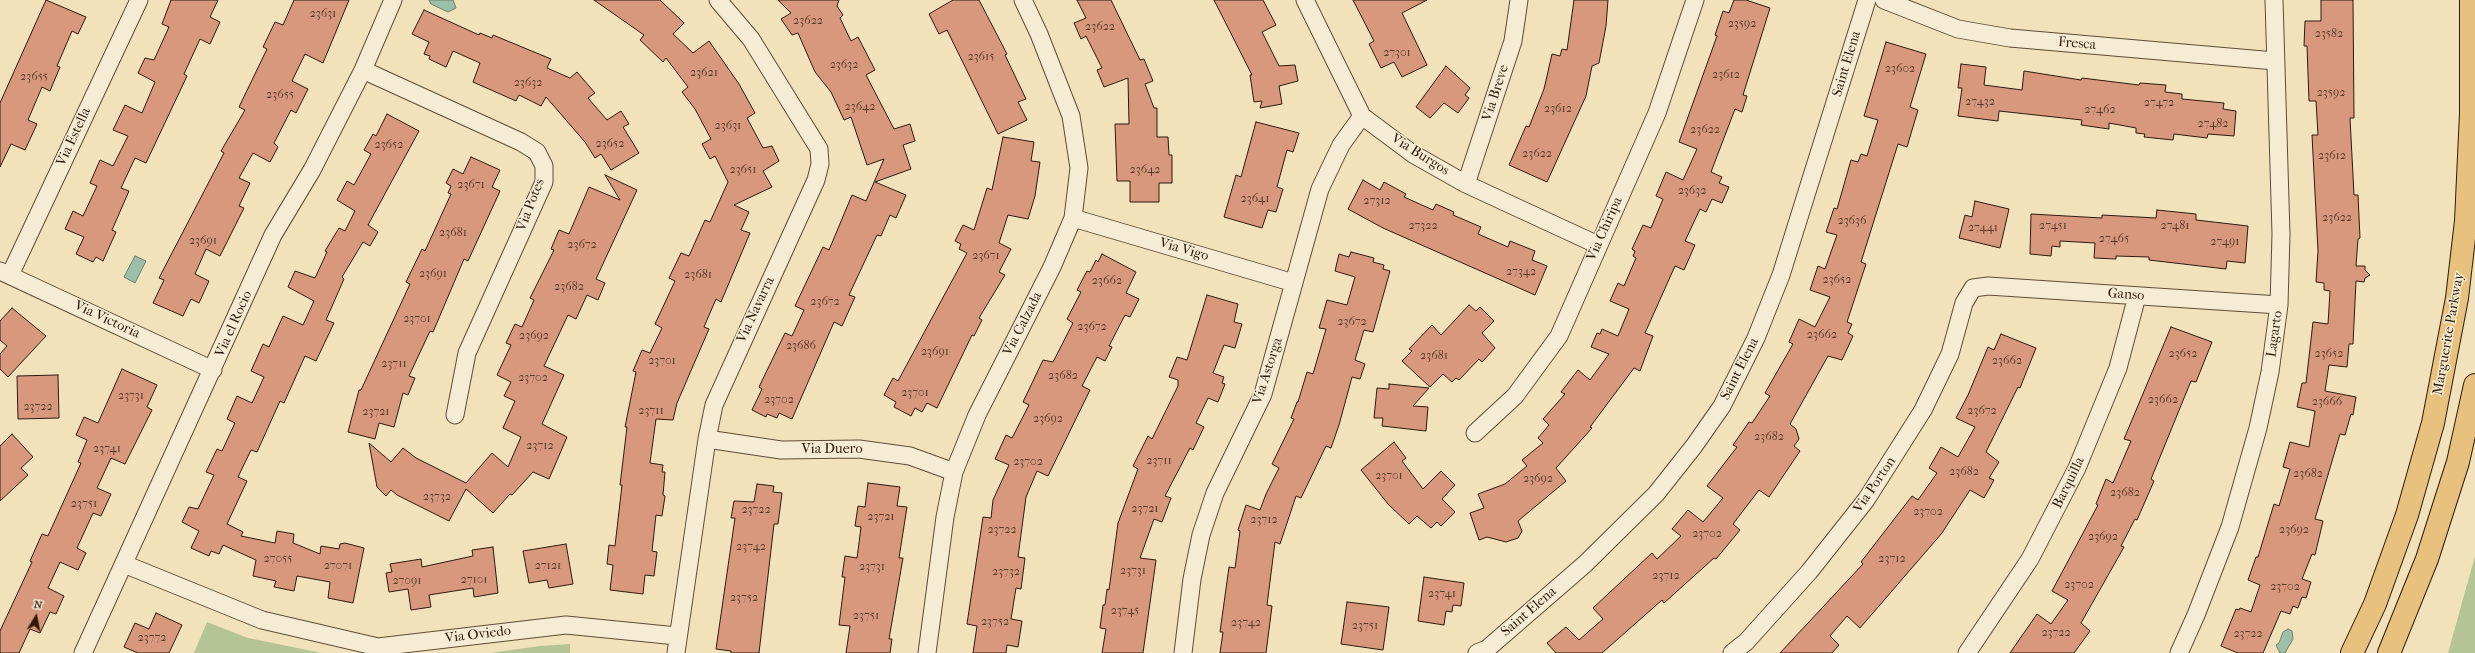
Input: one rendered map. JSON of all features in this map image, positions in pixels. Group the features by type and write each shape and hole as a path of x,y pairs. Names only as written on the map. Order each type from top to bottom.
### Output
{"main road":[{"name":"Marguerite Parkway","path":"2352,653 2375,604 2407,515 2433,423 2457,298 2466,221 2472,113 2471,0"},
{"path":"2389,653 2427,559 2458,462 2475,385"}],"street":[{"name":"Via Estella","path":"5,273 139,0"},
{"name":"Via el Rocio","path":"83,653 214,370 273,235 312,170 363,70 393,0"},
{"name":"Via Navarra","path":"676,653 677,636 706,439 714,405 816,180 820,164 818,149 751,39 718,0"},
{"name":"Via Calzada","path":"927,653 945,517 954,472 977,415 1052,267 1073,218 1079,168 1071,116 1039,34 1023,0"},
{"name":"Via Burgos","path":"1305,0 1362,116 1413,154 1466,184 1598,245"},
{"name":"Via Breve","path":"1466,184 1513,41 1518,0"},
{"name":"Via Chiripa","path":"1475,433 1515,396 1559,336 1657,113 1695,0"},
{"name":"Saint Elena","path":"1477,653 1487,649 1585,564 1656,494 1694,446 1722,406 1756,338 1781,275 1867,0"},
{"name":"Fresca","path":"1884,0 1958,29 2010,38 2275,61"},
{"name":"Lagarto","path":"2179,653 2196,615 2234,513 2258,428 2270,372 2279,305 2280,234 2274,0"},
{"name":"Via Potes","path":"363,70 521,142 537,152 544,166 544,182 466,353 455,415"},
{"name":"Via Astorga","path":"1183,653 1192,579 1201,535 1215,493 1263,394 1320,189 1341,145 1362,116"},
{"name":"Via Vigo","path":"1073,218 1294,283"},
{"name":"Via Victoria","path":"5,273 214,370"},
{"name":"Ganso","path":"1973,288 1988,286 2279,305"},
{"name":"Via Porton","path":"1732,653 1746,642 1809,572 1866,500 1923,410 1950,354 1964,303 1973,288"},
{"name":"Barquilla","path":"1967,653 2030,559 2078,468 2118,368 2137,296"},
{"name":"Via Duero","path":"706,439 781,450 859,449 910,456 954,472"},
{"name":"Via Oviedo","path":"124,564 262,620 378,647 566,625 677,636"}],"shaded area":[{"path":"429,0 453,0 456,8 448,12 431,4"},
{"path":"135,256 146,261 135,283 124,277"},
{"path":"2475,556 2475,653 2448,653"},
{"path":"207,622 248,638 322,653 194,653"},
{"path":"2288,629 2292,631 2293,639 2285,653 2280,653 2276,645 2279,643 2283,632"},
{"path":"570,644 570,653 490,653 540,646"}],"building":[{"path":"46,0 86,17 78,34 72,31 57,66 60,67 50,91 42,87 28,120 37,124 25,150 11,144 0,167 0,103"},
{"path":"171,0 218,0 210,17 220,22 210,44 200,39 184,74 187,76 146,163 135,158 121,188 129,191 112,230 116,232 103,261 96,257 93,262 76,254 84,237 65,229 73,211 83,216 97,186 90,183 100,160 113,166 128,136 113,130 125,105 142,113 155,82 138,73 145,58 154,60 169,27 162,24"},
{"path":"294,0 349,0 323,63 305,54 292,81 308,89 296,113 291,110 274,143 278,147 270,162 253,153 239,178 250,183 239,206 244,208 220,256 206,249 195,274 209,281 199,303 191,299 183,316 153,303 164,280 159,278 224,153 221,151 245,110 239,107 267,49 263,47 275,22 283,25"},
{"path":"594,0 660,0 684,23 673,34 693,53 709,41 739,84 755,113 747,118 763,148 772,146 779,161 763,171 772,187 734,205 749,212 741,230 750,233 721,302 716,299 704,327 709,329 677,403 673,420 656,419 650,463 663,465 662,472 665,472 663,495 665,496 662,516 656,515 652,551 657,552 654,576 645,575 643,594 610,590 613,565 607,564 609,545 615,546 627,427 625,427 636,372 633,371 642,350 650,353 662,328 655,324 675,281 669,278 681,253 689,256 705,220 710,222 728,182 715,156 710,159 702,144 711,139 695,109 682,92 688,87 666,58 663,62 640,40 644,35"},
{"path":"778,0 839,0 837,6 843,15 840,18 851,41 858,37 875,70 866,75 894,129 910,124 915,141 903,145 911,169 875,182 906,195 896,218 890,215 881,236 877,235 849,295 855,297 842,326 834,322 792,419 779,413 777,418 767,414 766,417 752,410 762,389 759,387 785,333 792,336 804,310 795,306 823,247 829,250 852,195 866,201 884,159 867,165 851,117 844,120 831,92 815,72 798,33 792,35 781,19 791,13"},
{"path":"953,0 979,0 1007,54 1005,55 1026,99 1018,102 1027,120 998,134 947,30 939,34 929,14"},
{"path":"1077,0 1111,0 1140,60 1144,59 1153,81 1145,84 1154,108 1157,108 1157,137 1168,137 1169,155 1172,155 1172,183 1159,183 1159,202 1130,202 1130,181 1117,181 1115,124 1129,124 1128,78 1104,87 1097,70 1102,68 1086,36 1081,39 1074,23 1086,18"},
{"path":"1214,0 1263,0 1276,25 1262,32 1279,66 1295,65 1298,81 1279,86 1282,104 1260,108 1262,101 1254,102 1250,75 1252,75"},
{"path":"1353,0 1427,0 1402,13 1427,65 1402,77 1394,62 1381,68 1369,44 1374,41"},
{"path":"1574,0 1608,0 1606,26 1599,63 1592,66 1586,96 1547,182 1509,165 1526,126 1529,127 1544,89 1552,54 1560,56 1562,49 1567,50"},
{"path":"1734,0 1746,0 1770,8 1743,95 1747,96 1742,112 1735,109 1711,172 1722,177 1719,183 1729,187 1722,203 1712,199 1706,212 1700,209 1685,241 1695,245 1684,270 1675,266 1645,333 1653,336 1640,371 1634,368 1590,427 1592,428 1556,468 1566,481 1518,521 1522,531 1518,538 1506,542 1487,537 1479,540 1470,513 1484,508 1478,494 1505,484 1527,466 1522,460 1543,443 1538,438 1549,425 1543,419 1565,394 1561,392 1578,370 1590,380 1609,354 1591,347 1597,333 1600,334 1602,329 1618,336 1629,309 1610,301 1618,283 1624,286 1636,258 1633,256 1635,251 1632,249 1643,225 1651,228 1663,199 1656,196 1666,172 1683,180 1697,149 1679,142 1717,36 1715,35 1723,11 1729,13"},
{"path":"2321,0 2353,0 2354,118 2350,118 2354,195 2358,195 2360,238 2358,239 2356,266 2365,266 2365,270 2370,275 2365,278 2364,282 2356,281 2353,344 2349,344 2347,367 2329,365 2325,391 2356,397 2353,415 2351,414 2345,435 2340,434 2315,519 2323,521 2315,555 2312,554 2302,579 2311,582 2306,598 2302,597 2298,608 2293,606 2290,614 2281,611 2263,653 2238,653 2221,646 2236,609 2239,610 2240,608 2251,612 2260,585 2248,580 2256,557 2258,557 2274,504 2279,506 2290,469 2283,467 2290,442 2309,447 2315,411 2297,407 2302,383 2306,383 2313,322 2328,324 2330,291 2324,290 2324,283 2316,282 2318,251 2312,135 2318,135 2316,101 2309,101 2307,46 2304,46 2305,21 2321,21"},
{"path":"424,10 479,35 480,33 492,38 493,35 551,59 547,68 570,78 577,72 595,93 588,98 607,120 621,111 629,124 623,127 639,153 611,170 601,154 595,158 585,142 546,97 541,106 519,95 516,101 473,82 480,63 453,51 446,67 429,59 430,56 424,54 429,42 412,34"},
{"path":"1886,42 1926,54 1910,107 1918,110 1907,147 1898,144 1861,262 1866,264 1847,322 1852,324 1848,333 1853,336 1842,360 1828,356 1790,424 1796,429 1799,439 1794,446 1800,451 1769,497 1759,490 1733,524 1740,530 1716,559 1714,558 1664,603 1662,600 1602,653 1556,653 1547,643 1566,627 1579,640 1603,619 1593,608 1652,553 1657,559 1681,536 1672,529 1688,510 1703,522 1723,498 1707,486 1737,447 1733,445 1749,422 1752,423 1770,396 1765,393 1793,344 1789,342 1799,319 1815,327 1830,297 1810,290 1818,266 1825,269 1837,235 1826,232 1834,208 1837,209 1851,160 1858,162 1861,154 1867,156 1878,120 1864,116"},
{"path":"1961,64 1986,67 1984,85 2022,90 2024,71 2081,80 2082,78 2139,85 2140,83 2166,85 2165,92 2182,94 2182,99 2224,103 2223,109 2236,111 2234,136 2208,134 2207,138 2174,134 2173,140 2144,137 2145,134 2136,133 2136,128 2109,123 2109,129 2081,125 2082,120 1999,111 1998,121 1958,116 1962,88 1958,88"},
{"path":"1446,66 1470,88 1465,95 1469,98 1458,113 1444,103 1430,118 1416,107"},
{"path":"387,114 419,131 368,225 378,232 370,246 363,242 342,277 344,279 326,320 334,323 316,361 305,356 284,403 280,401 257,452 251,450 238,477 247,481 227,524 243,532 241,536 275,543 277,531 294,534 293,543 320,554 321,546 339,549 340,544 345,543 364,548 353,603 328,598 330,582 297,576 294,591 274,587 276,581 253,576 256,560 223,545 219,554 211,551 209,556 191,548 199,531 182,522 189,507 198,509 214,475 206,472 217,449 222,451 235,423 227,419 237,396 252,403 264,377 251,371 263,344 269,347 283,316 303,325 314,301 288,287 295,271 315,278 327,252 325,251 339,228 345,231 355,211 337,200 347,181 354,185 371,154 364,150 373,134 376,136"},
{"path":"1256,122 1299,133 1293,152 1287,150 1277,187 1283,189 1276,212 1268,210 1262,228 1224,217 1236,175 1241,177"},
{"path":"1003,137 1034,142 1031,161 1040,162 1035,196 1028,219 1008,215 999,243 1011,249 999,272 1005,275 979,318 982,320 974,336 972,335 937,408 927,403 922,412 915,408 911,416 894,407 896,402 884,395 893,378 898,381 967,253 959,249 961,244 955,241 963,225 974,230 987,188 992,190"},
{"path":"471,157 500,170 492,187 500,191 468,261 464,259 433,332 430,331 409,376 415,378 408,395 403,393 394,427 379,423 375,439 348,432 359,390 361,390 410,284 406,282 422,249 425,251 451,194 448,193 451,186 446,183 453,169 463,174"},
{"path":"605,175 637,190 596,279 605,283 598,300 587,295 576,319 568,315 544,366 564,375 542,424 567,437 549,479 533,472 493,513 466,489 449,521 397,495 391,490 386,496 377,487 369,443 391,462 403,448 416,458 466,483 492,453 508,467 521,437 503,428 515,401 504,396 511,382 497,375 511,345 506,343 515,324 522,327 534,300 530,298 554,250 551,249 559,230 569,234 589,187 620,200"},
{"path":"1363,180 1380,190 1384,182 1406,194 1404,197 1433,210 1436,204 1454,212 1453,215 1481,227 1478,234 1508,247 1510,241 1535,251 1532,260 1547,266 1535,295 1383,228 1348,209"},
{"path":"1975,201 2009,209 2000,248 1959,238 1965,215 1972,217"},
{"path":"2157,210 2196,214 2196,220 2248,226 2245,263 2227,261 2226,269 2149,260 2149,257 2116,256 2116,259 2094,258 2095,243 2060,241 2060,247 2052,246 2051,256 2030,254 2031,214 2102,218 2102,215 2156,218"},
{"path":"1351,252 1374,258 1373,262 1384,265 1383,269 1390,271 1373,332 1364,330 1355,360 1365,364 1360,379 1352,377 1331,448 1326,446 1301,498 1296,496 1280,544 1275,542 1267,605 1272,606 1266,653 1220,653 1223,632 1220,632 1229,567 1235,568 1240,531 1238,530 1246,505 1260,510 1279,468 1272,464 1294,419 1291,418 1298,402 1307,372 1313,374 1326,329 1319,328 1327,300 1347,305 1355,277 1335,271 1339,254 1349,257"},
{"path":"1102,254 1136,272 1126,293 1139,299 1130,317 1125,315 1109,346 1112,347 1105,361 1097,357 1082,386 1090,390 1048,476 1037,471 1026,497 1018,557 1025,558 1021,589 1016,588 1011,619 1022,621 1018,647 1007,645 1006,653 973,653 977,626 967,624 983,517 991,518 993,500 1009,465 995,459 1006,435 1012,438 1029,405 1023,402 1043,360 1053,362 1073,323 1067,319 1081,292 1077,290 1087,271 1090,272 1096,260 1098,262"},
{"path":"1207,295 1238,304 1234,322 1242,324 1235,348 1224,345 1213,373 1224,377 1222,383 1225,384 1218,402 1208,398 1196,423 1204,427 1193,450 1190,448 1165,496 1171,498 1162,522 1154,519 1140,558 1156,560 1143,653 1102,653 1106,629 1100,628 1103,605 1105,605 1107,589 1109,590 1118,523 1138,469 1133,466 1148,436 1152,439 1178,386 1178,380 1169,377 1177,357 1187,360"},
{"path":"1469,305 1476,311 1480,307 1494,321 1482,333 1495,348 1482,362 1479,359 1459,380 1456,378 1452,382 1443,374 1430,387 1402,361 1412,351 1409,349 1432,325 1441,335"},
{"path":"12,308 46,336 8,377 0,369 0,354 7,346 0,340 0,321"},
{"path":"2171,327 2212,342 2196,382 2191,381 2151,479 2154,481 2137,520 2135,519 2121,546 2124,547 2081,623 2090,631 2074,653 2010,653 2037,614 2051,624 2068,600 2052,591 2098,505 2096,504 2106,479 2113,483 2131,441 2124,439"},
{"path":"2001,334 2036,348 2020,388 2018,387 1986,452 1999,462 1989,478 1994,480 1984,498 1970,490 1942,533 1860,628 1847,616 1830,636 1839,645 1832,653 1780,653 1863,564 1861,562 1912,496 1918,500 1937,473 1929,468 1941,447 1958,457 1975,427 1956,418 1968,395 1988,347 1994,350"},
{"path":"122,369 157,385 147,407 152,410 125,464 111,458 97,488 111,494 101,516 93,513 77,548 86,553 78,570 60,562 48,588 64,596 56,614 50,612 40,633 30,629 19,653 0,653 0,631 32,562 30,561 42,534 48,536 81,463 78,462 87,440 76,435 84,417 98,423"},
{"path":"58,375 59,418 18,419 17,376"},
{"path":"1389,384 1429,388 1413,406 1428,407 1426,431 1382,426 1383,418 1374,418 1377,388 1389,389"},
{"path":"12,434 33,457 21,468 28,475 0,501 0,446"},
{"path":"1394,442 1406,458 1402,461 1423,489 1441,471 1455,485 1442,499 1455,512 1441,526 1437,522 1431,528 1417,516 1409,524 1388,504 1361,470"},
{"path":"868,483 900,487 897,506 907,507 899,558 903,558 889,639 892,639 890,653 846,653 850,626 839,625 845,577 842,577 845,556 857,558 861,527 855,526 858,506 865,507"},
{"path":"757,484 774,486 773,492 782,493 778,524 774,524 759,653 731,653 731,651 716,649 735,518 731,518 734,501 754,502"},
{"path":"566,544 573,584 549,588 547,580 529,583 523,551"},
{"path":"493,547 498,593 474,597 473,588 429,595 431,607 411,610 408,589 389,592 386,573 392,572 390,564 421,559 422,567 473,556 472,550"},
{"path":"1424,577 1464,583 1461,606 1453,605 1452,612 1446,611 1444,625 1418,621"},
{"path":"1347,602 1389,607 1383,650 1341,644"},
{"path":"156,613 182,625 169,653 138,653 124,647 135,623 149,629"}]}
